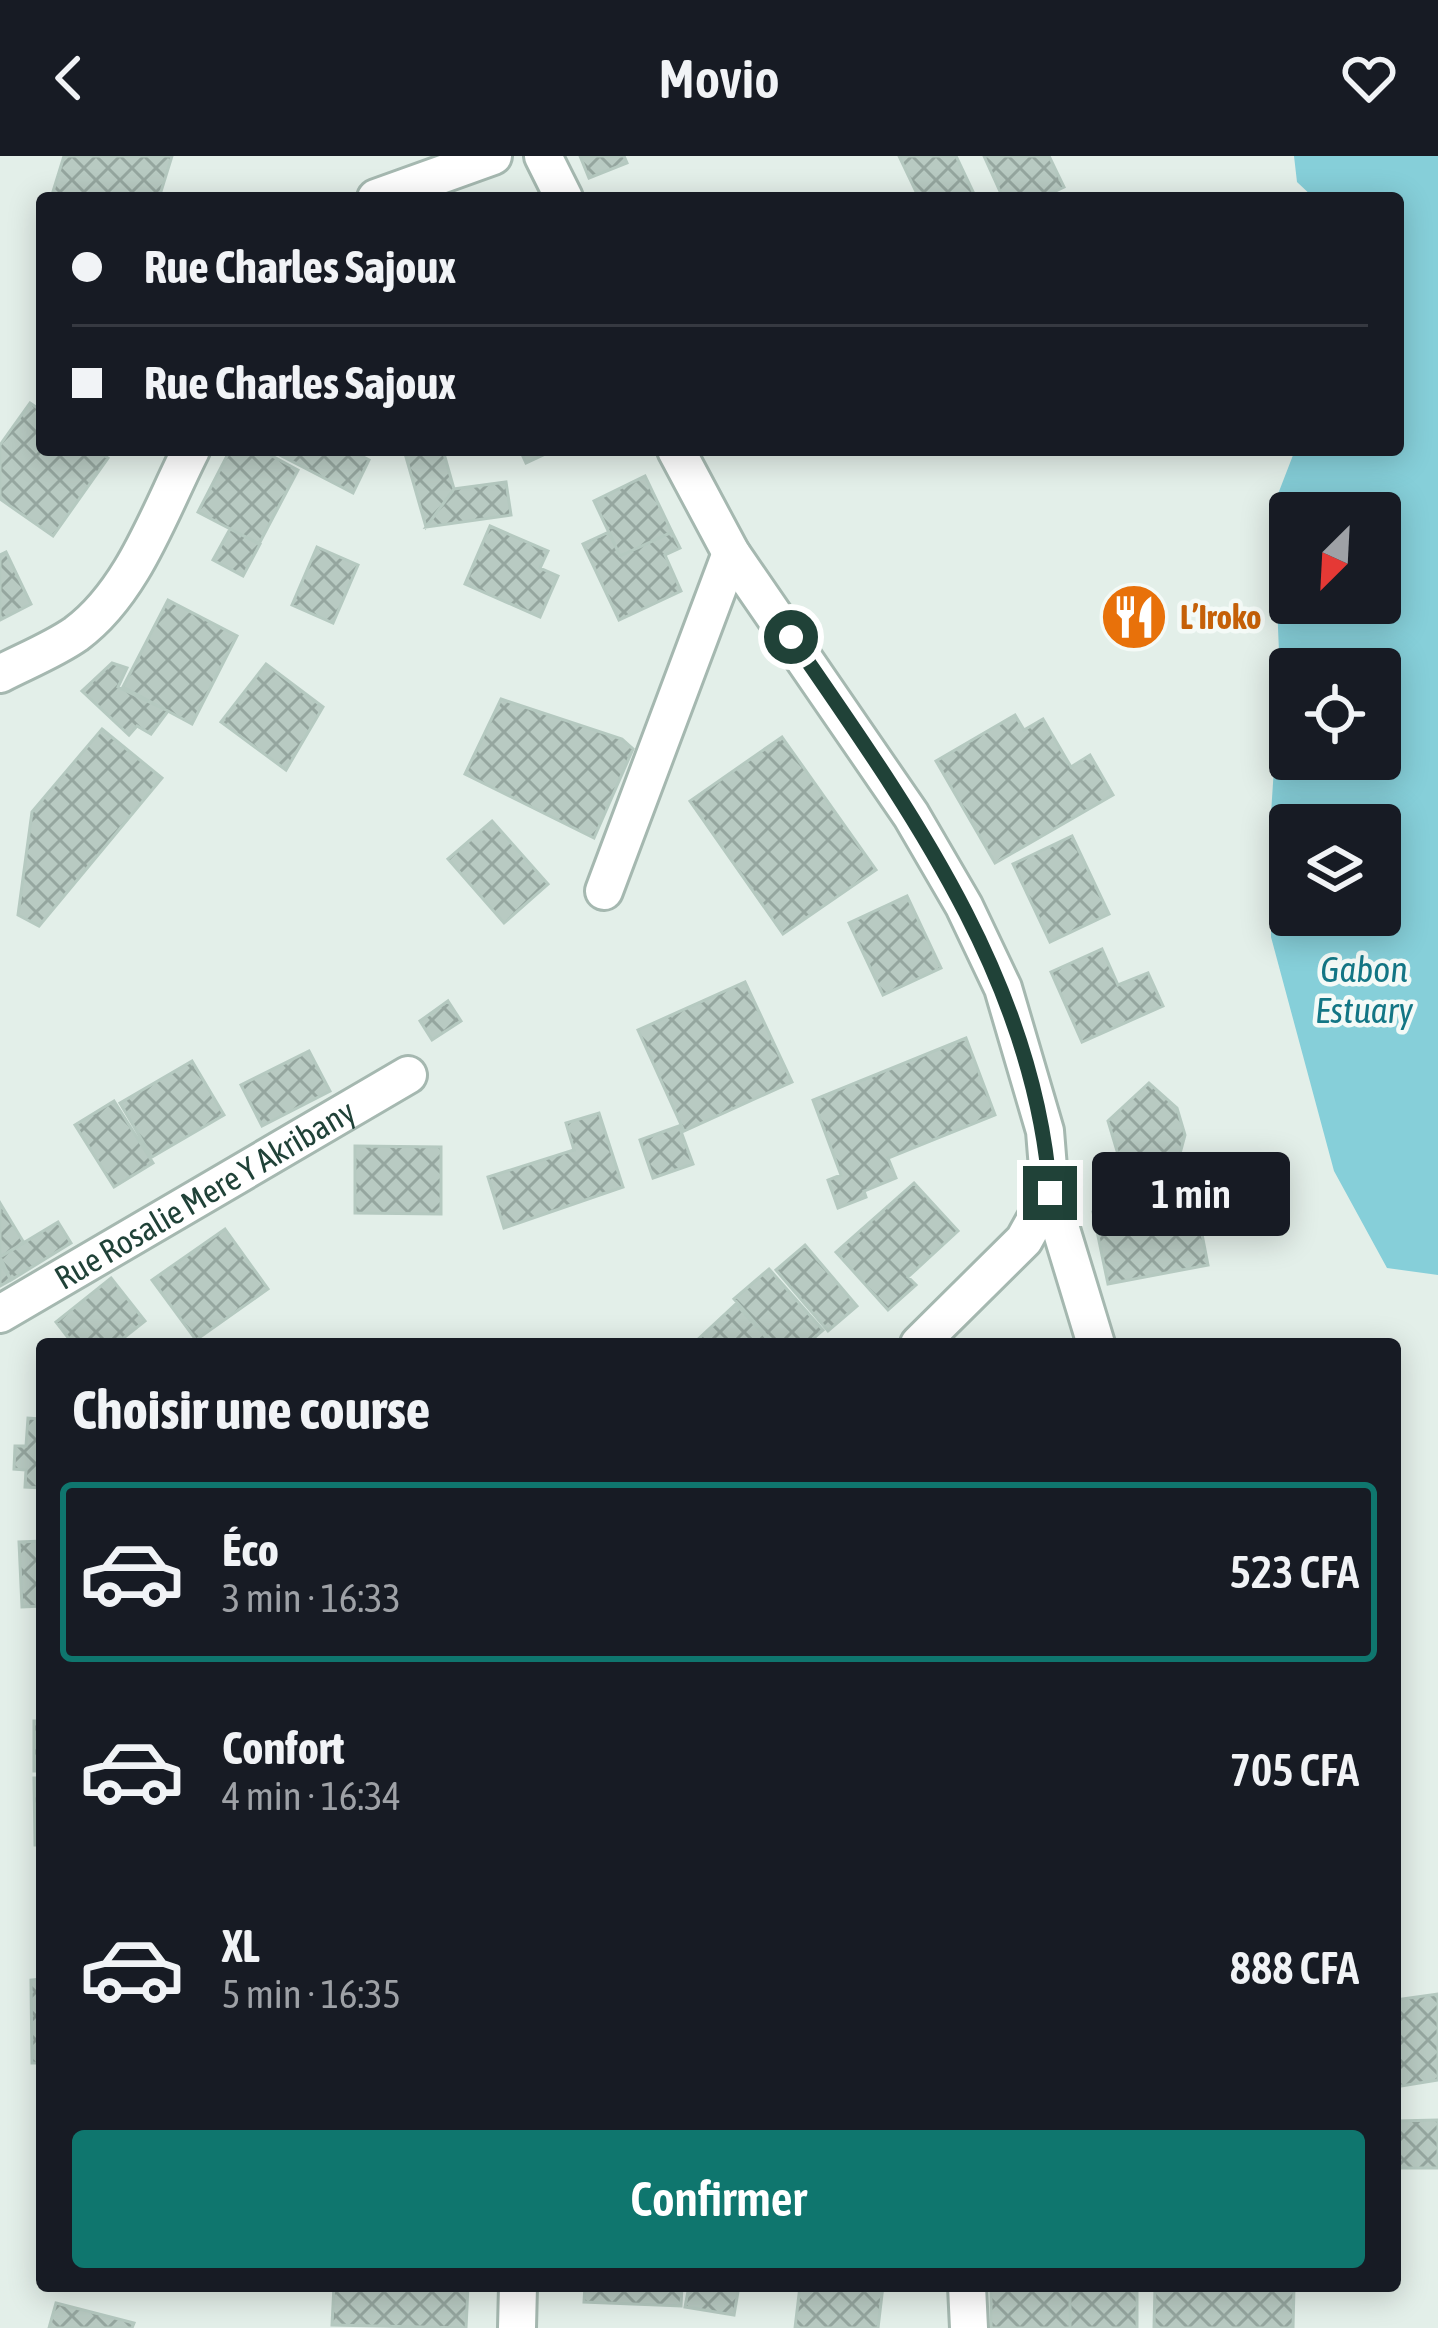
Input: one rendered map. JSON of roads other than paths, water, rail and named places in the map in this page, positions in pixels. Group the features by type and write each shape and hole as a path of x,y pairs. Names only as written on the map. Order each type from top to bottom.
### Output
{"street":[{"path":"393,192 493,156"},
{"path":"543,156 561,192"},
{"path":"0,674 74,635 99,613 130,570 188,456"},
{"path":"679,456 730,553 911,815 964,906 1003,988 1045,1131 1050,1193 1094,1338"},
{"path":"604,891 730,553"},
{"name":"Rue Rosalie Mere Y Akribany","path":"0,1314 408,1075"},
{"path":"925,1338 1024,1240 1050,1193"},
{"path":"517,2328 518,2292"},
{"path":"968,2292 969,2328"}],"water":[{"name":"Gabon Estuary","path":"1294,156 1438,156 1438,1275 1387,1268 1334,1171 1271,937 1401,936 1401,804 1272,804 1273,780 1401,780 1401,648 1279,648 1278,624 1401,624 1401,492 1279,492 1293,456 1404,456 1404,192 1308,192 1297,182"}],"place":[{"name":"L’Iroko","path":"1134,617"}]}
